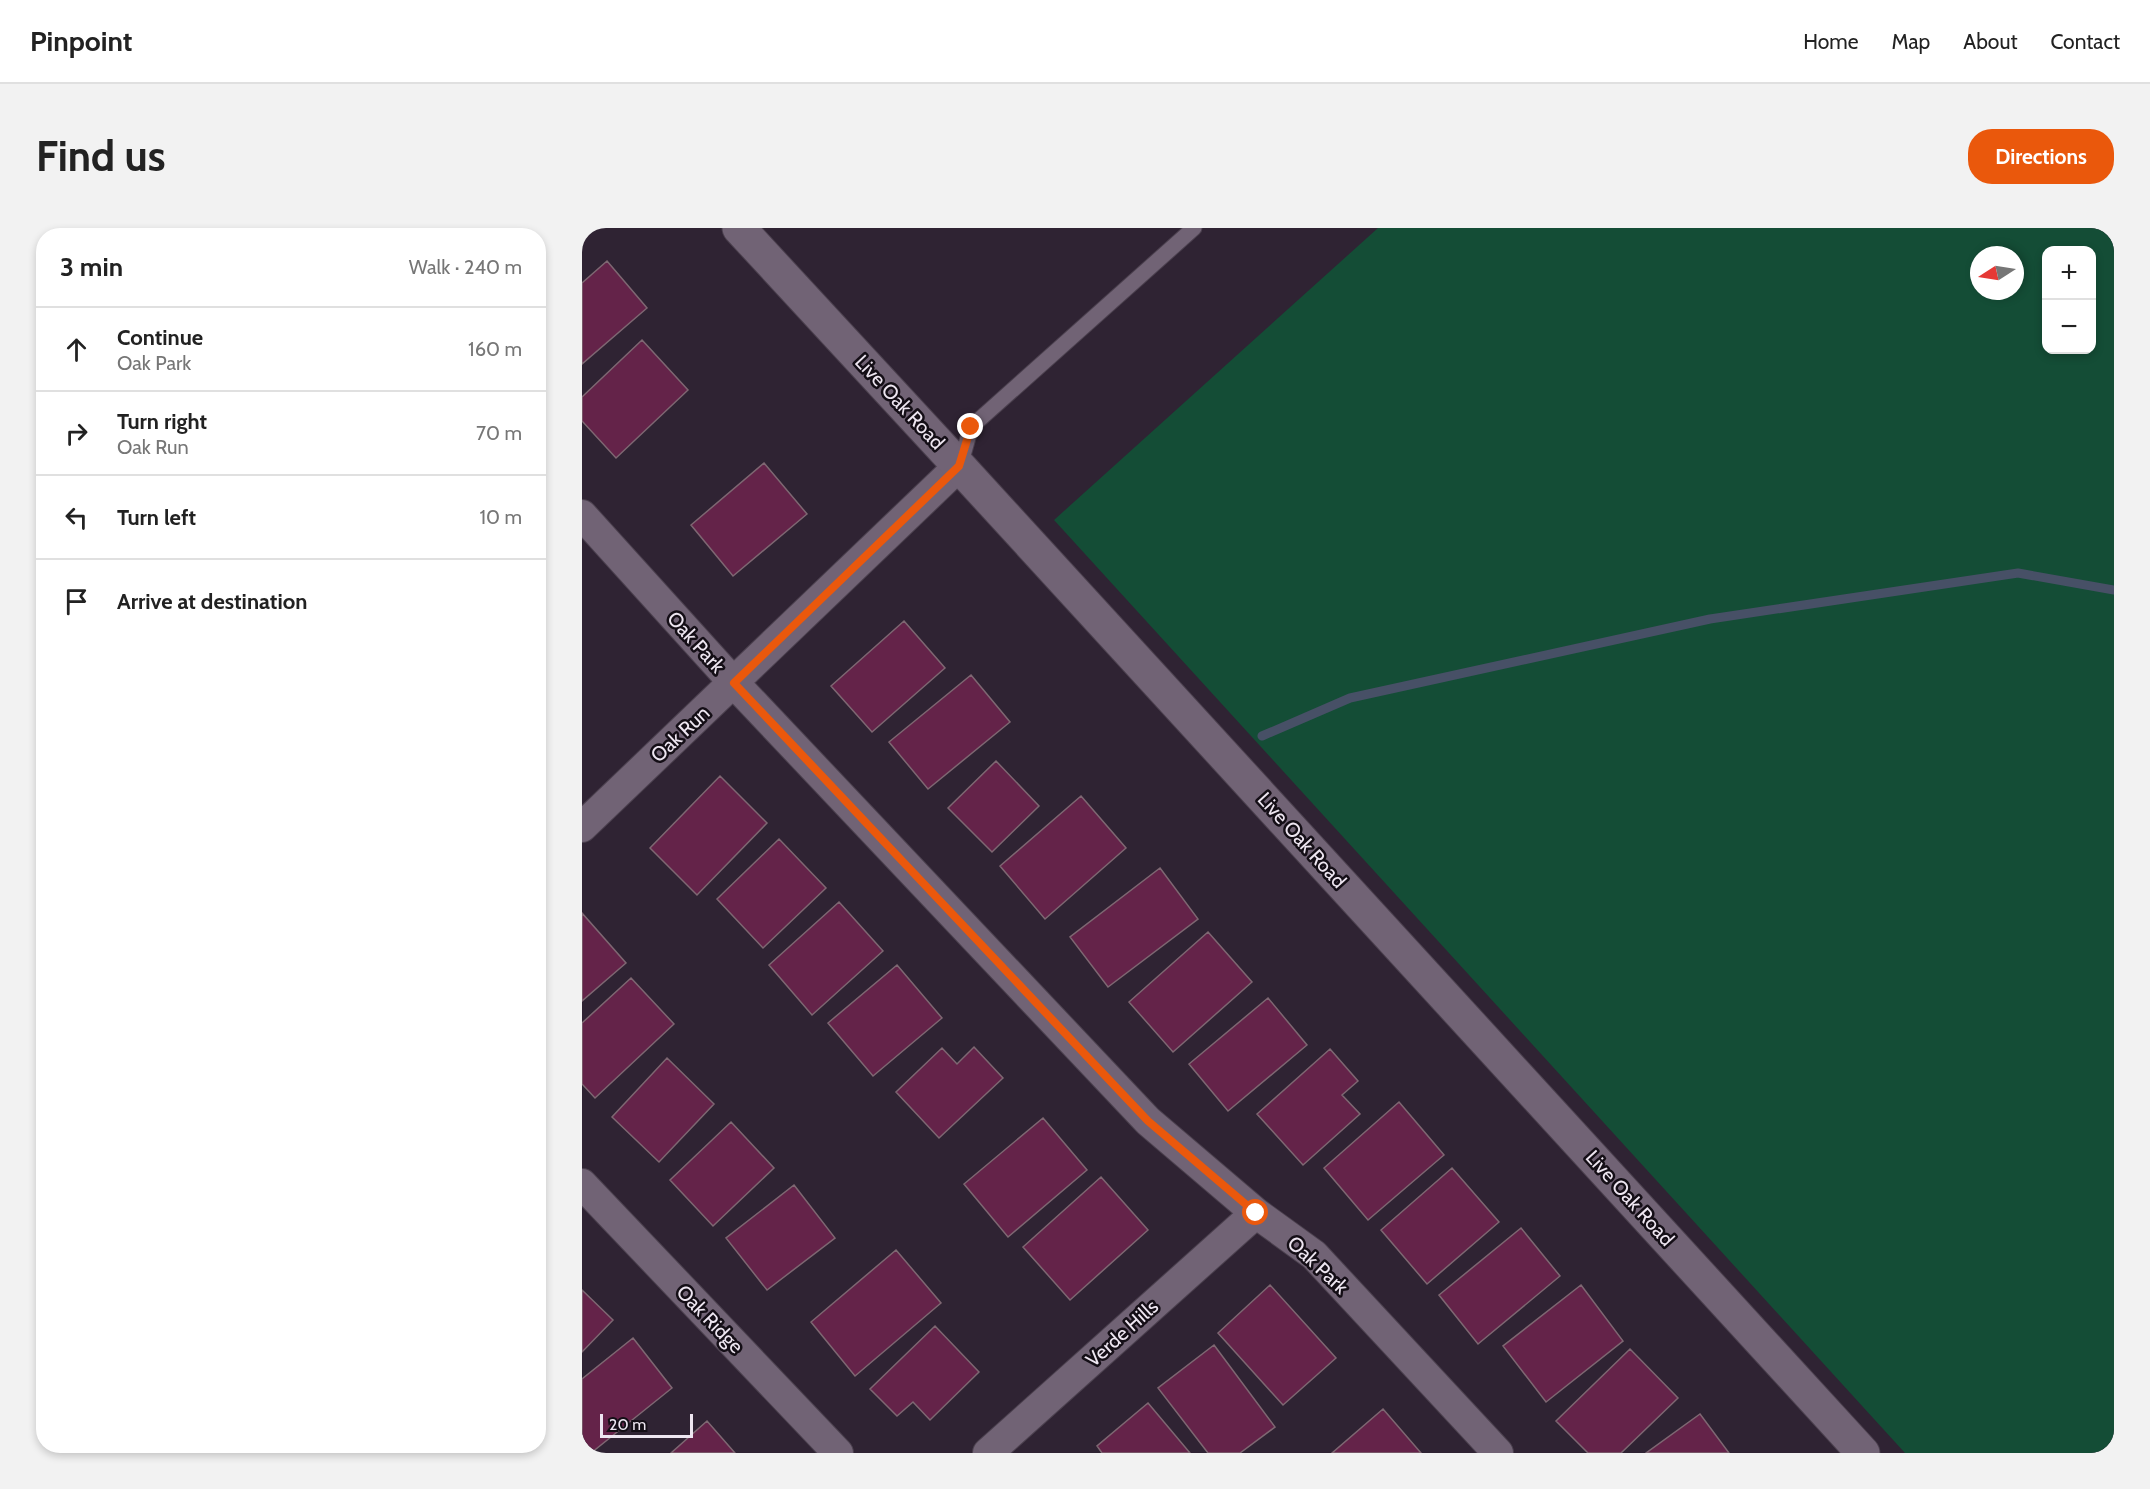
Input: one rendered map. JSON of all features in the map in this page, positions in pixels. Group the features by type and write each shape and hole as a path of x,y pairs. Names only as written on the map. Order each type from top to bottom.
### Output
{"street":[{"name":"Live Oak Road","path":"739,228 1863,1453"},
{"name":"Oak Run","path":"582,827 959,466"},
{"name":"Oak Park","path":"582,515 734,683 1148,1121 1256,1213 1314,1255 1498,1453"},
{"name":"Oak Ridge","path":"582,1184 838,1453"},
{"name":"Verde Hills","path":"988,1453 1256,1213"}],"lane":[{"path":"959,466 971,427 1194,228"}],"green space":[{"path":"1378,228 2114,228 2114,1453 1905,1453 1054,520"}],"building":[{"path":"607,261 647,308 582,364 582,283"},
{"path":"642,340 688,390 616,458 582,421 582,397"},
{"path":"764,463 807,514 733,576 691,525"},
{"path":"904,621 945,668 872,732 831,686"},
{"path":"971,675 1010,722 928,789 889,742"},
{"path":"996,761 1039,806 992,852 948,808"},
{"path":"720,776 767,823 697,895 650,848"},
{"path":"1081,796 1126,848 1045,919 1000,866"},
{"path":"779,839 826,888 763,948 717,899"},
{"path":"1160,868 1198,919 1108,987 1070,937"},
{"path":"839,902 883,951 812,1015 769,965"},
{"path":"582,913 626,963 582,1001"},
{"path":"1208,932 1252,982 1173,1052 1129,1002"},
{"path":"897,965 942,1018 873,1076 828,1023"},
{"path":"631,978 674,1024 595,1098 582,1084 582,1023"},
{"path":"1268,998 1307,1045 1228,1111 1189,1064"},
{"path":"974,1047 1003,1078 939,1138 896,1092 942,1048 957,1064"},
{"path":"1330,1049 1358,1081 1342,1095 1360,1114 1303,1165 1257,1114"},
{"path":"667,1058 714,1104 659,1162 612,1117"},
{"path":"1399,1102 1444,1155 1368,1220 1324,1168"},
{"path":"1043,1118 1087,1170 1008,1237 964,1184"},
{"path":"731,1122 774,1168 713,1226 670,1180"},
{"path":"1452,1168 1499,1222 1427,1284 1381,1230"},
{"path":"1101,1177 1148,1230 1070,1300 1023,1247"},
{"path":"794,1185 835,1238 767,1290 726,1238"},
{"path":"1521,1228 1560,1276 1478,1344 1439,1295"},
{"path":"896,1250 941,1303 855,1376 811,1322"},
{"path":"1270,1285 1336,1358 1283,1405 1218,1333"},
{"path":"1581,1285 1623,1341 1546,1402 1503,1346"},
{"path":"582,1290 613,1320 582,1352"},
{"path":"935,1326 979,1372 930,1420 913,1402 897,1416 870,1389"},
{"path":"633,1338 672,1388 591,1453 582,1453 582,1379"},
{"path":"1214,1345 1275,1427 1240,1453 1208,1453 1158,1388"},
{"path":"1630,1349 1678,1398 1621,1453 1588,1453 1556,1421"},
{"path":"1148,1403 1190,1453 1102,1453 1097,1446"},
{"path":"1383,1409 1421,1453 1332,1453"},
{"path":"1700,1414 1729,1453 1646,1453"},
{"path":"707,1421 735,1453 671,1453"}],"waterway":[{"path":"1262,736 1350,698 1710,619 2018,573 2114,590"}],"route":[{"path":"971,427 959,466 734,683 1148,1121 1256,1213"}]}
